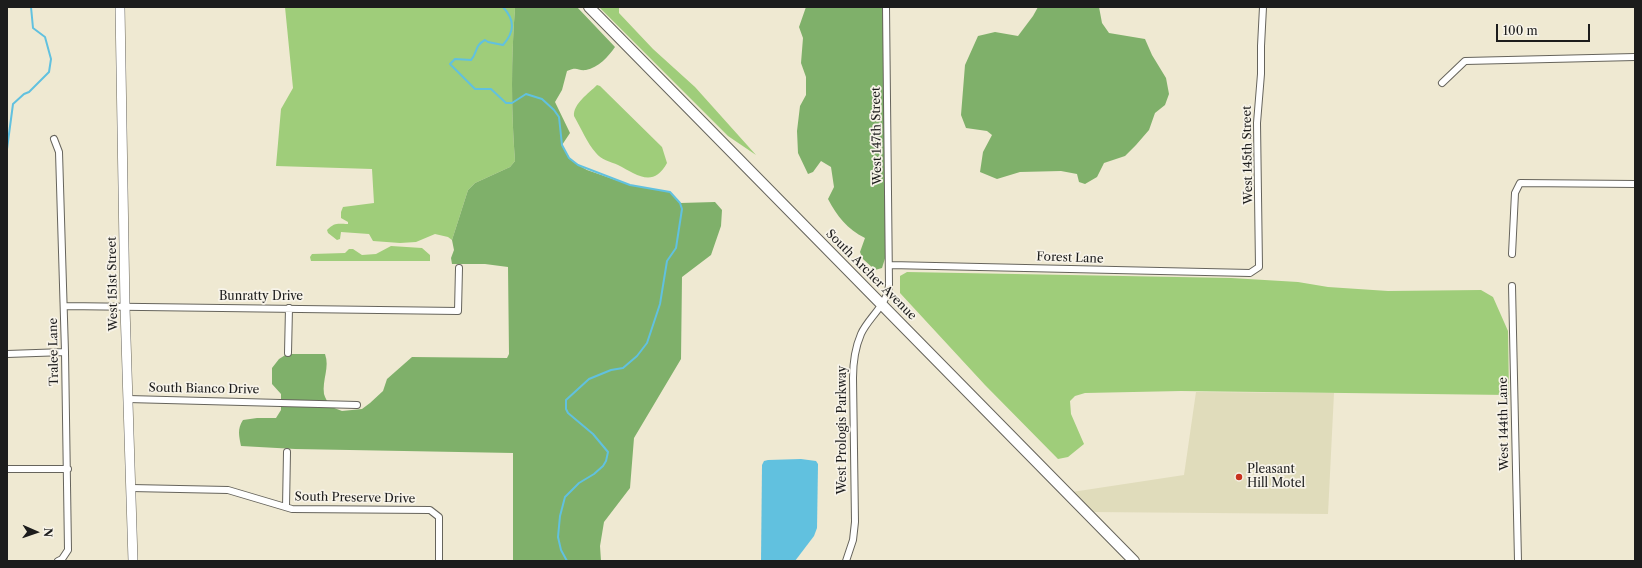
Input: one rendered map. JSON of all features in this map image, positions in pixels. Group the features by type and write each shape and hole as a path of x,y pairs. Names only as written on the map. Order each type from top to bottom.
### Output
{"main road":[{"name":"South Archer Avenue","path":"589,7 1134,561"}],"street":[{"name":"West 151st Street","path":"120,7 125,307 133,561"},
{"name":"West 147th Street","path":"881,304 889,290 890,265 886,7"},
{"name":"West 145th Street","path":"1250,273 1260,267 1257,123 1261,74 1263,7"},
{"path":"1442,83 1465,61 1635,57"},
{"name":"Tralee Lane","path":"54,139 59,152 68,469 68,550 62,559 58,561"},
{"path":"1512,254 1515,192 1520,183 1635,184"},
{"name":"Forest Lane","path":"890,265 1250,273"},
{"name":"Bunratty Drive","path":"64,306 458,311 459,268"},
{"name":"West 144th Lane","path":"1512,286 1518,561"},
{"name":"West Prologis Parkway","path":"846,561 853,540 855,522 854,361 861,334 881,304"},
{"path":"288,353 290,308"},
{"path":"7,354 65,352"},
{"name":"South Bianco Drive","path":"128,399 357,405"},
{"path":"286,507 287,452"},
{"path":"7,469 68,469"},
{"name":"South Preserve Drive","path":"131,488 228,490 292,509 430,510 439,517 439,561"}],"shaded area":[{"path":"1196,392 1334,393 1328,514 1091,512 1072,492 1184,475"}],"green space":[{"path":"285,7 515,8 512,85 515,161 510,167 475,183 468,190 452,240 448,237 435,234 416,242 400,243 373,241 369,234 341,232 340,239 337,240 328,233 327,230 335,225 348,224 348,222 341,218 343,207 374,203 372,169 276,166 281,109 293,88"},
{"path":"513,7 577,7 615,47 606,58 595,67 586,70 575,69 567,71 562,90 555,102 570,133 562,145 569,158 587,170 630,185 670,192 680,203 715,202 722,210 721,226 711,255 682,277 681,359 634,438 630,488 604,522 600,546 601,561 513,561 513,453 295,449 241,446 239,430 243,420 276,418 281,410 281,394 272,384 272,368 279,359 287,354 325,354 327,364 324,394 329,406 342,411 362,409 370,403 383,391 387,379 412,357 507,358 509,354 508,267 485,264 452,264 451,258 454,250 452,240 468,190 475,183 510,167 515,161 512,103 515,8"},
{"path":"599,7 619,7 619,13 653,49 695,87 756,155 728,136"},
{"path":"806,7 886,7 887,252 882,268 875,270 863,259 860,252 865,238 843,222 828,199 834,187 831,167 821,161 813,172 808,174 798,153 797,131 800,106 806,95 806,77 801,63 803,38 799,27"},
{"path":"1038,7 1099,7 1102,23 1109,33 1145,39 1152,55 1166,78 1169,94 1165,105 1155,113 1149,130 1125,156 1104,163 1097,177 1085,184 1079,182 1077,174 1061,171 1020,172 997,179 980,172 983,152 992,135 987,131 966,128 961,115 965,65 978,36 995,32 1018,36"},
{"path":"597,85 600,86 662,147 667,163 662,171 656,176 644,177 606,160 600,157 590,145 574,116 574,112 582,99"},
{"path":"391,246 422,248 430,255 430,261 311,261 310,257 312,254 345,253 349,249 353,249 362,255 376,254"},
{"path":"907,272 1231,278 1298,282 1328,287 1388,291 1481,290 1493,297 1508,331 1509,395 1181,391 1085,393 1075,396 1070,401 1071,414 1084,444 1068,457 1058,459 985,385 900,293 900,276"}],"water":[{"path":"801,459 816,461 818,464 817,528 814,536 795,561 761,561 762,465 764,461 768,460"}],"waterway":[{"path":"7,149 13,104 24,94 29,92 49,72 51,59 45,37 33,28 31,7"},
{"path":"503,7 510,16 512,26 510,35 503,45 485,40 479,45 471,60 455,59 450,64 475,89 491,89 506,103 512,103 526,94 542,99 559,117 562,145 569,158 578,165 630,185 670,192 680,203 682,209 676,248 667,261 660,304 647,343 637,356 623,368 611,370 589,379 566,400 566,409 568,413 593,434 608,452 603,466 594,474 579,483 565,497 560,516 558,537 561,550 567,561"}],"place":[{"name":"Pleasant Hill Motel","path":"1239,477"}]}
